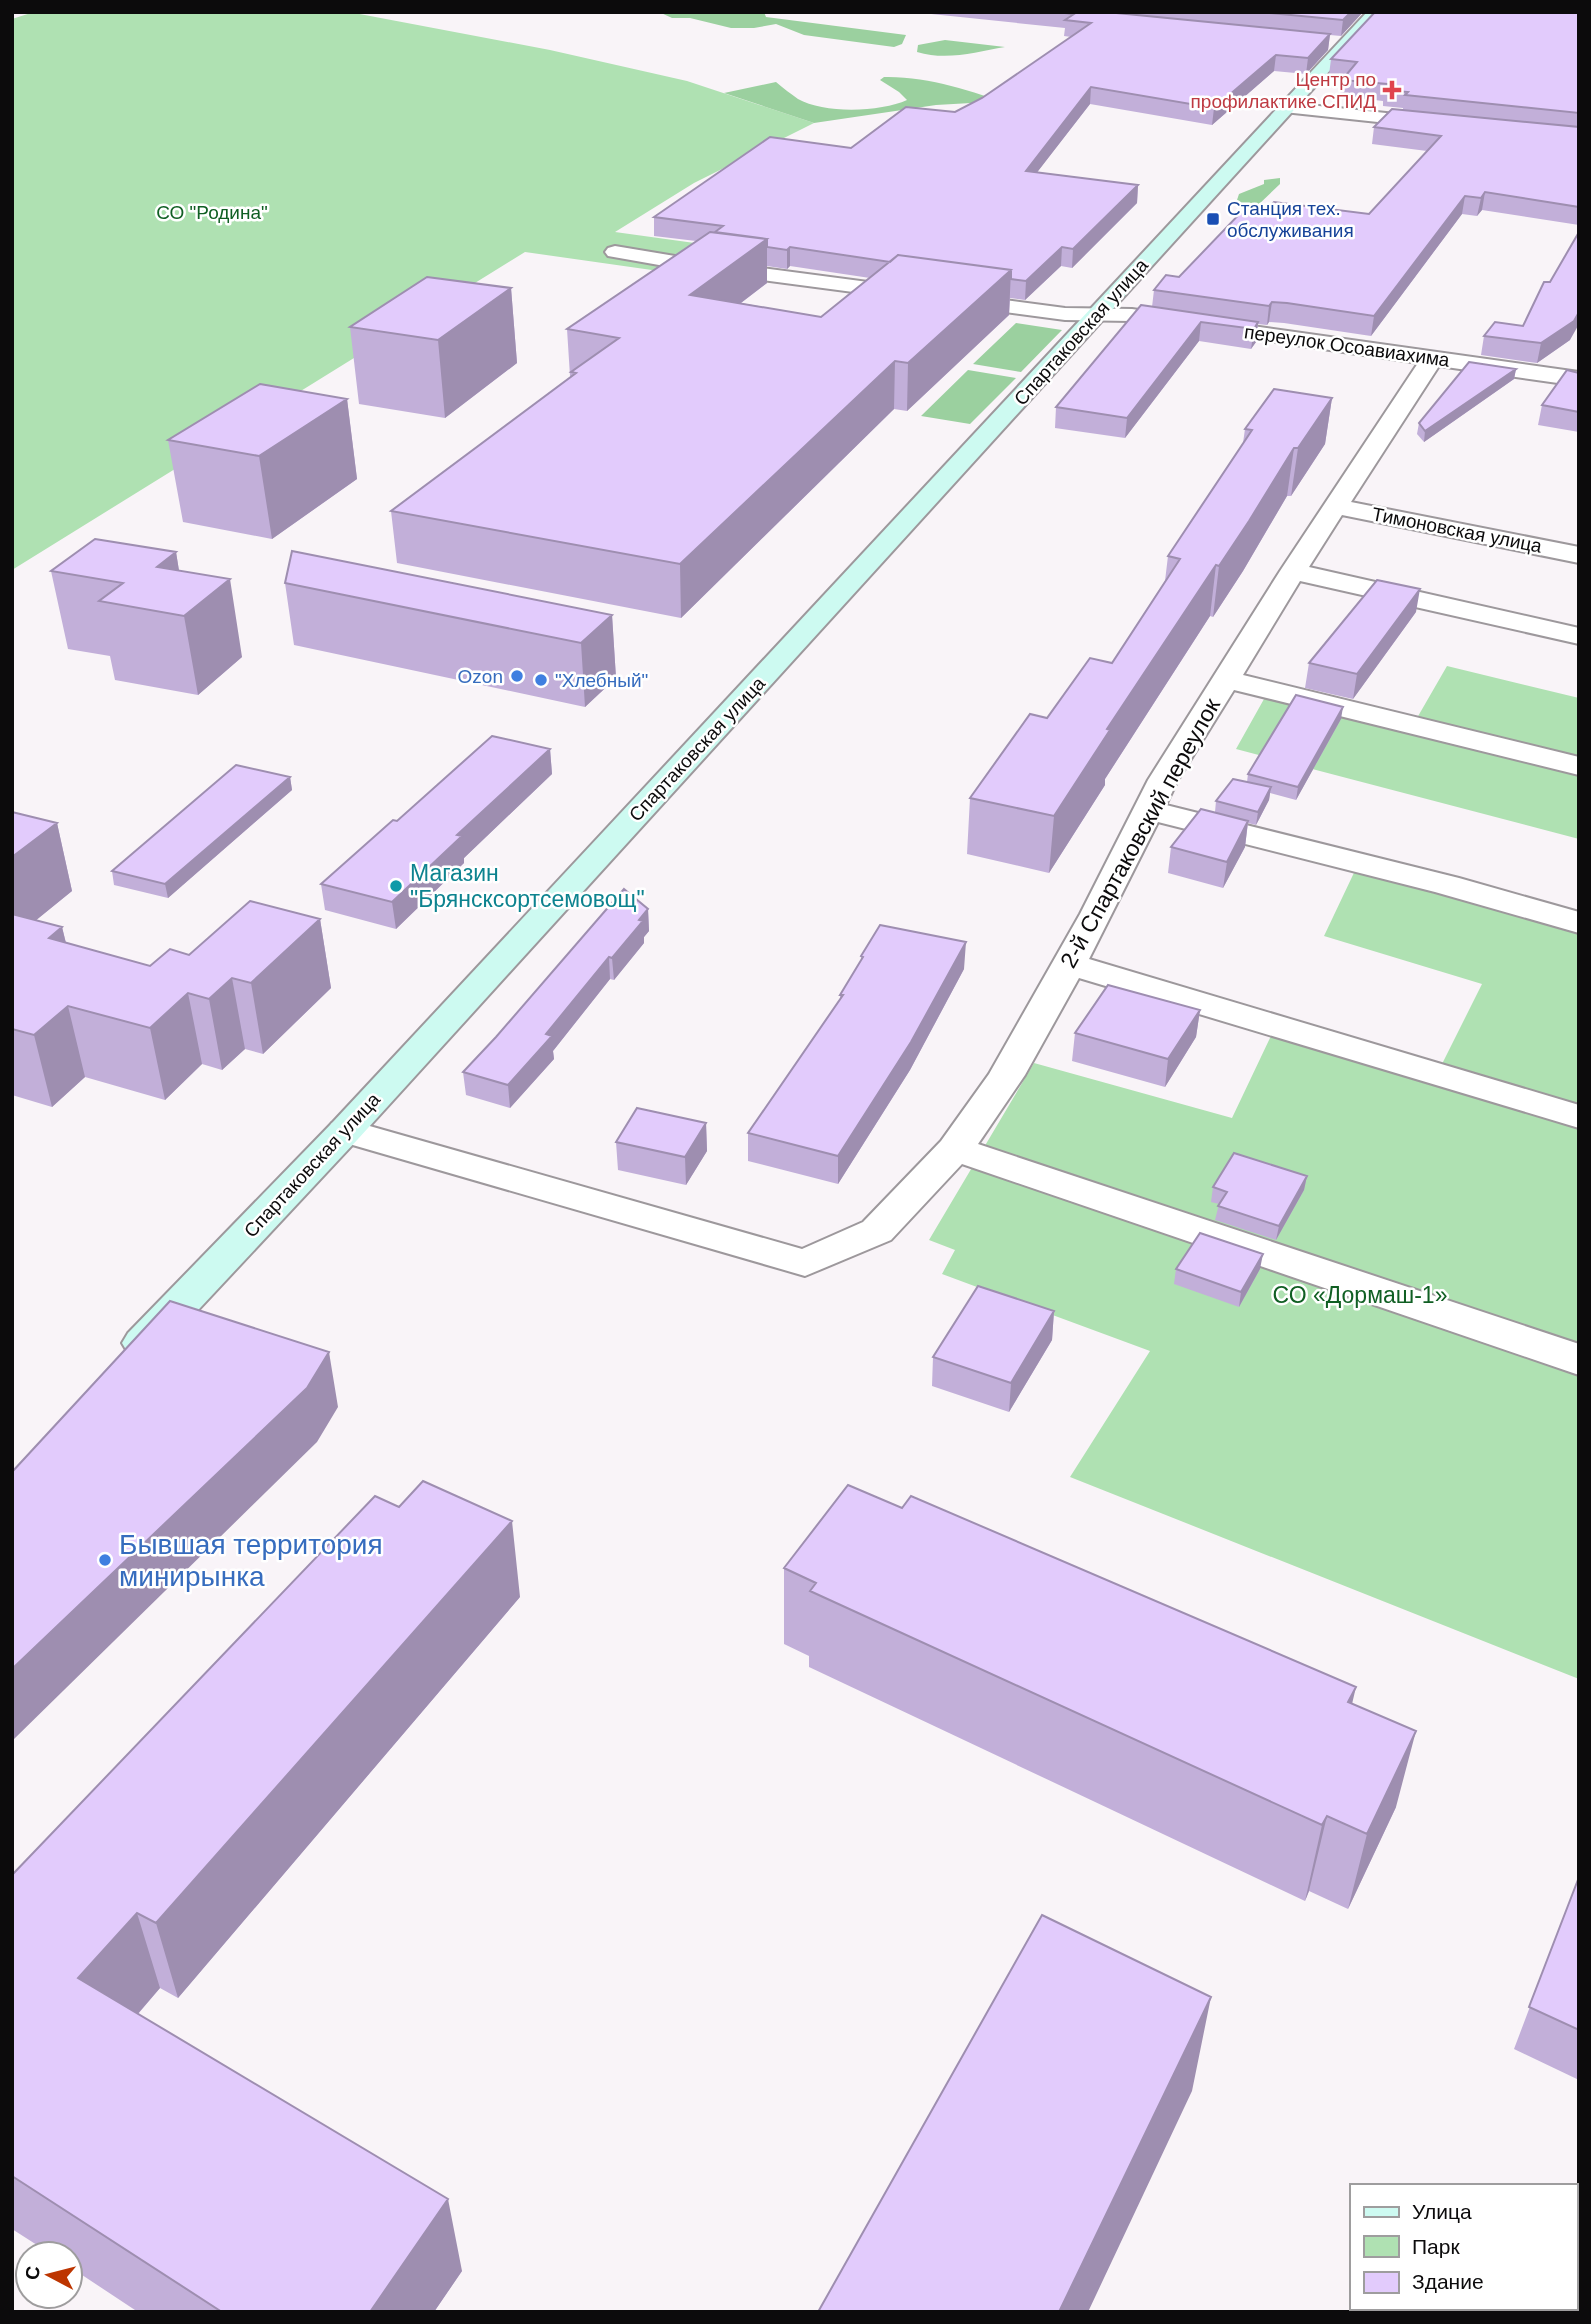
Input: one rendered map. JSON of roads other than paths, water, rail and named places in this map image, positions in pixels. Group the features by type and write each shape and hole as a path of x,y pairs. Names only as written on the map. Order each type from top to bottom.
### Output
{"street":[{"name":"Спартаковская улица","path":"126,1361 345,1131 988,434 1095,314 1290,107 1336,43 1376,12"},
{"path":"1290,107 1451,125"},
{"name":"переулок Осоавиахима","path":"615,252 693,265 1065,314 1132,315 1579,379"},
{"name":"2-й Спартаковский переулок","path":"345,1131 805,1263 877,1231 955,1149 1007,1075 1163,780 1293,571 1432,359"},
{"name":"Тимоновская улица","path":"1335,506 1579,555"},
{"path":"1293,571 1579,636"},
{"path":"1225,679 1579,766"},
{"path":"1148,810 1447,885 1579,923"},
{"path":"1068,964 1579,1117"},
{"path":"955,1149 1579,1360"}],"place":[{"name":"Центр по профилактике СПИД","path":"1392,90"},
{"name":"Станция тех. обслуживания","path":"1213,219"},
{"name":"Ozon","path":"517,676"},
{"name":"\"Хлебный\"","path":"541,680"},
{"name":"Магазин \"Брянсксортсемовощ\"","path":"396,886"},
{"name":"Бывшая территория минирынка","path":"105,1560"}],"park label":[{"name":"СО \"Родина\"","path":"212,212"},
{"name":"СО «Дормаш-1»","path":"1360,1295"}]}
